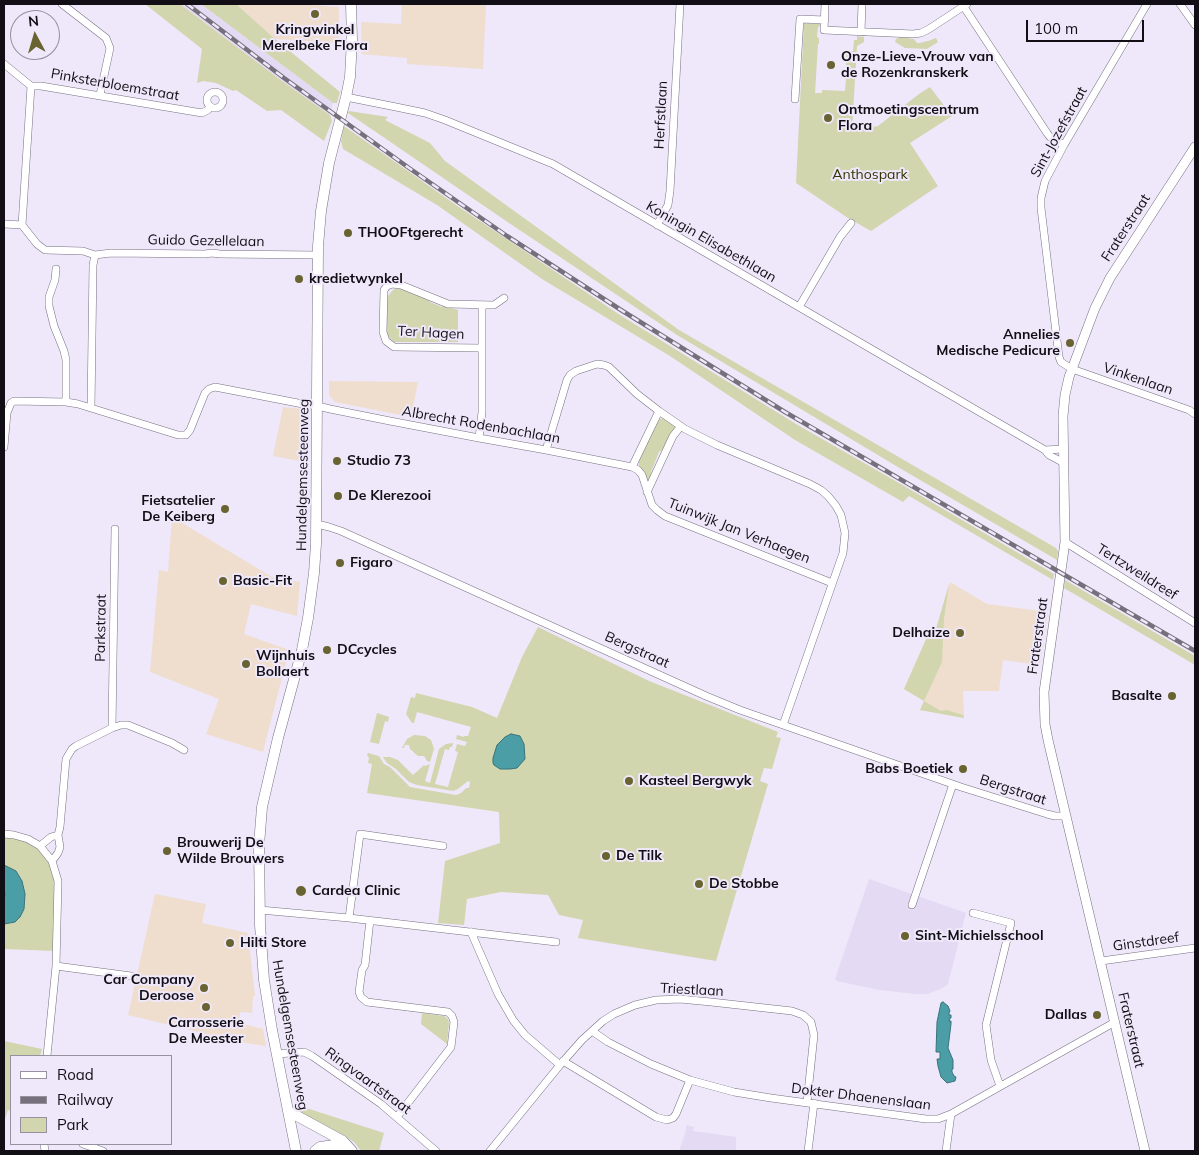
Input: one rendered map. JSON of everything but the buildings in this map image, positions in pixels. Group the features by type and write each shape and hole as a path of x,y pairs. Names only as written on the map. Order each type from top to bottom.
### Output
{"main road":[{"name":"Hundelgemsesteenweg","path":"295,1151 264,980 259,845 262,807 278,738 302,650 314,573 318,406 318,255 322,207 329,163 346,98 352,56 352,4"},
{"path":"288,1111 343,1141 351,1151"},
{"path":"315,1151 320,1147 334,1145 351,1151"}],"street":[{"path":"62,4 106,38 110,48 100,96"},
{"name":"Herfstlaan","path":"658,225 668,205 670,191 680,4"},
{"path":"826,4 824,30 913,34 922,33 965,5 1050,137 1064,145"},
{"path":"862,4 864,32"},
{"name":"Sint-Jozefstraat","path":"1072,369 1061,362 1059,357 1041,208 1044,181 1147,4"},
{"path":"1180,4 1195,25"},
{"path":"795,99 800,18 825,20"},
{"path":"4,64 31,86"},
{"name":"Pinksterbloemstraat","path":"22,225 31,86 41,86 202,113 208,110 210,106"},
{"name":"Koningin Elisabethlaan","path":"346,98 420,112 445,120 554,165 1045,450 1049,455 1064,463"},
{"name":"Fraterstraat","path":"1145,1151 1048,740 1045,724 1044,692 1065,542 1063,448 1064,407 1067,387 1095,308 1110,278 1195,147"},
{"path":"798,307 840,237 851,223"},
{"path":"4,224 22,225"},
{"name":"Guido Gezellelaan","path":"22,225 37,244 45,250 83,251 95,255 111,252 318,255"},
{"path":"4,447 7,414 11,403 14,401 66,402 91,408 93,265 95,255"},
{"path":"56,269 49,306 66,360 66,402"},
{"name":"Ter Hagen","path":"481,348 394,347 386,341 384,332 384,290 392,284 401,285 448,304 494,306 504,298"},
{"name":"Ter Hagen","path":"478,438 482,412 482,305"},
{"path":"546,450 570,375 576,371 604,364 637,394 681,426 717,445 810,484 828,496 841,515 845,533 843,553 783,725"},
{"name":"Vinkenlaan","path":"1072,369 1189,410 1195,414"},
{"name":"Albrecht Rodenbachlaan","path":"91,408 178,435 186,435 190,430 205,392 215,388 318,406 330,410 546,450 635,469"},
{"path":"635,469 659,411"},
{"path":"647,492 674,436 681,426"},
{"path":"1045,450 1063,448"},
{"name":"Tuinwijk Jan Verhaegen","path":"635,469 642,475 652,505 665,516 832,583"},
{"name":"Bergstraat","path":"316,524 340,531 740,710 953,784 1047,814 1066,816"},
{"name":"Parkstraat","path":"112,728 115,529"},
{"name":"Tertzweildreef","path":"1065,542 1195,623"},
{"path":"52,861 60,847 58,835 66,759 72,749 121,725 172,743 184,750"},
{"path":"912,905 953,784"},
{"path":"4,834 21,837 40,846 52,861 58,881 56,966 47,1055"},
{"path":"349,918 360,834 443,846"},
{"path":"40,846 51,837 58,835"},
{"path":"260,910 370,920 556,942"},
{"path":"972,913 1011,922 986,1025 991,1060 1000,1086"},
{"path":"370,920 365,965 362,970 360,992 362,999 367,1002 448,1012 454,1022 451,1047 397,1117"},
{"path":"471,932 498,994 513,1020 525,1035 561,1063 656,1117 667,1120 673,1118 676,1114 690,1080"},
{"name":"Ginstdreef","path":"1101,961 1195,948"},
{"path":"56,966 131,976"},
{"name":"Triestlaan","path":"490,1151 561,1063 603,1021 635,1005 667,999 798,1012 811,1022 814,1035 808,1151"},
{"name":"Dokter Dhaenenslaan","path":"592,1031 608,1042 651,1064 690,1080 734,1092 926,1119 938,1119 951,1114 1115,1022"},
{"name":"Ringvaartstraat","path":"277,1054 308,1053 365,1092 436,1151"},
{"path":"946,1151 951,1114"},
{"path":"86,1145 103,1151"}],"shaded area":[{"path":"180,4 201,4 333,103 330,115 282,81"},
{"path":"236,4 298,4 339,7 339,43 275,39"},
{"path":"402,4 486,4 483,69 407,64 407,58 362,54 361,22 401,24"},
{"path":"329,381 418,382 411,417 335,402 329,395"},
{"path":"283,407 302,409 305,413 305,462 273,456"},
{"path":"172,517 272,577 300,582 297,616 251,604 244,634 289,650 263,752 206,734 219,699 150,672 159,570 168,572"},
{"path":"950,582 987,604 1048,612 1040,665 1003,660 999,691 963,691 964,718 920,710 924,701 904,689 931,628 936,629"},
{"name":"Sint-Michielsschool","path":"869,879 966,913 948,984 943,988 927,994 916,994 879,990 835,979"},
{"path":"155,894 206,904 202,923 248,933 255,996 253,996 252,1013 240,1012 239,1023 263,1029 266,1046 240,1042 128,1015"},
{"path":"686,1125 694,1127 693,1131 736,1137 736,1151 679,1151 686,1131"}],"green space":[{"path":"145,4 180,4 330,115 332,121 324,141 281,110 267,111 236,90 233,91 216,83 203,81 197,83 202,49"},
{"path":"201,4 236,4 275,39 340,92 337,103 333,103"},
{"name":"Anthospark","path":"804,23 820,24 817,37 819,38 819,44 815,93 822,93 822,90 845,91 845,73 847,72 846,51 853,51 854,40 857,40 857,36 864,37 864,42 857,46 852,130 878,126 930,87 952,116 910,143 938,186 871,231 796,183"},
{"path":"900,37 914,39 917,43 936,38 938,42 927,49 905,48 895,42"},
{"path":"349,111 388,117 385,120 430,143 445,161 679,330 1056,548 1058,551 1057,560 677,335 509,223 348,113"},
{"path":"344,126 456,205 620,315 796,424 1054,574 1053,580 909,496 903,502 795,440 670,356 542,279 437,205 343,149 341,141"},
{"path":"400,288 442,307 443,305 458,310 458,342 394,342 387,335 387,297 394,289"},
{"path":"664,418 676,427 665,448 659,452 650,480 646,480 639,467 639,458 657,421"},
{"path":"1065,580 1195,656 1195,665 1064,588"},
{"path":"949,584 944,619 942,662 924,701 904,689 931,628 936,629"},
{"path":"538,627 649,681 778,732 776,737 781,738 772,769 764,768 760,781 768,784 716,961 578,938 583,920 559,915 548,895 501,892 467,899 464,925 438,923 445,861 500,843 499,812 367,793 372,764 368,763 368,753 379,756 384,764 390,767 410,787 456,795 469,788 470,782 468,781 453,791 417,785 409,782 387,763 383,757 398,760 413,775 424,765 430,764 425,781 430,783 439,749 446,744 453,743 449,750 445,749 435,784 448,787 458,752 455,751 457,744 465,746 467,742 456,739 457,735 468,736 471,727 417,712 414,723 412,723 406,714 411,697 415,698 416,693 472,707 497,718 522,657"},
{"path":"924,701 941,711 947,710 963,715 964,718 920,710"},
{"path":"377,713 389,717 388,722 385,721 379,744 370,742"},
{"path":"414,735 425,736 431,740 434,749 430,762 424,756 418,756 410,749 409,745 405,745 402,748 407,739"},
{"path":"4,835 27,841 45,853 55,872 55,951 4,949"},
{"path":"422,1013 444,1016 448,1019 447,1044 421,1024"},
{"path":"4,1041 42,1049 40,1055 10,1055 10,1111 8,1110 4,1122"},
{"path":"300,1106 384,1133 379,1151 361,1151 347,1137 300,1113"}],"water":[{"path":"511,734 520,736 524,744 525,759 517,768 500,769 493,763 497,745"},
{"path":"4,865 16,871 22,881 25,894 24,909 20,917 15,922 4,924 5,894"},
{"path":"943,1002 948,1006 949,1015 951,1015 948,1048 953,1060 952,1072 956,1077 955,1081 947,1083 941,1077 938,1066 937,1059 940,1059 940,1052 936,1052 937,1022 941,1003"}],"railway":[{"path":"187,4 284,78 409,168 507,236 621,310 785,412 1195,651"}],"place":[{"name":"Kringwinkel Merelbeke Flora","path":"315,14"},
{"name":"Onze-Lieve-Vrouw van de Rozenkranskerk","path":"831,65"},
{"name":"Ontmoetingscentrum Flora","path":"828,118"},
{"name":"THOOFtgerecht","path":"348,233"},
{"name":"kredietwynkel","path":"299,279"},
{"name":"Annelies Medische Pedicure","path":"1070,343"},
{"name":"Studio 73","path":"337,461"},
{"name":"De Klerezooi","path":"338,496"},
{"name":"Fietsatelier De Keiberg","path":"225,509"},
{"name":"Figaro","path":"340,563"},
{"name":"Basic-Fit","path":"223,581"},
{"name":"Delhaize","path":"960,633"},
{"name":"DCcycles","path":"327,650"},
{"name":"Wijnhuis Bollaert","path":"246,664"},
{"name":"Basalte","path":"1172,696"},
{"name":"Babs Boetiek","path":"963,769"},
{"name":"Kasteel Bergwyk","path":"629,781"},
{"name":"Brouwerij De Wilde Brouwers","path":"167,851"},
{"name":"De Tilk","path":"606,856"},
{"name":"De Stobbe","path":"699,884"},
{"name":"Cardea Clinic","path":"301,891"},
{"name":"Sint-Michielsschool","path":"905,936"},
{"name":"Hilti Store","path":"230,943"},
{"name":"Car Company Deroose","path":"204,988"},
{"name":"Carrosserie De Meester","path":"206,1007"},
{"name":"Dallas","path":"1097,1015"}]}
